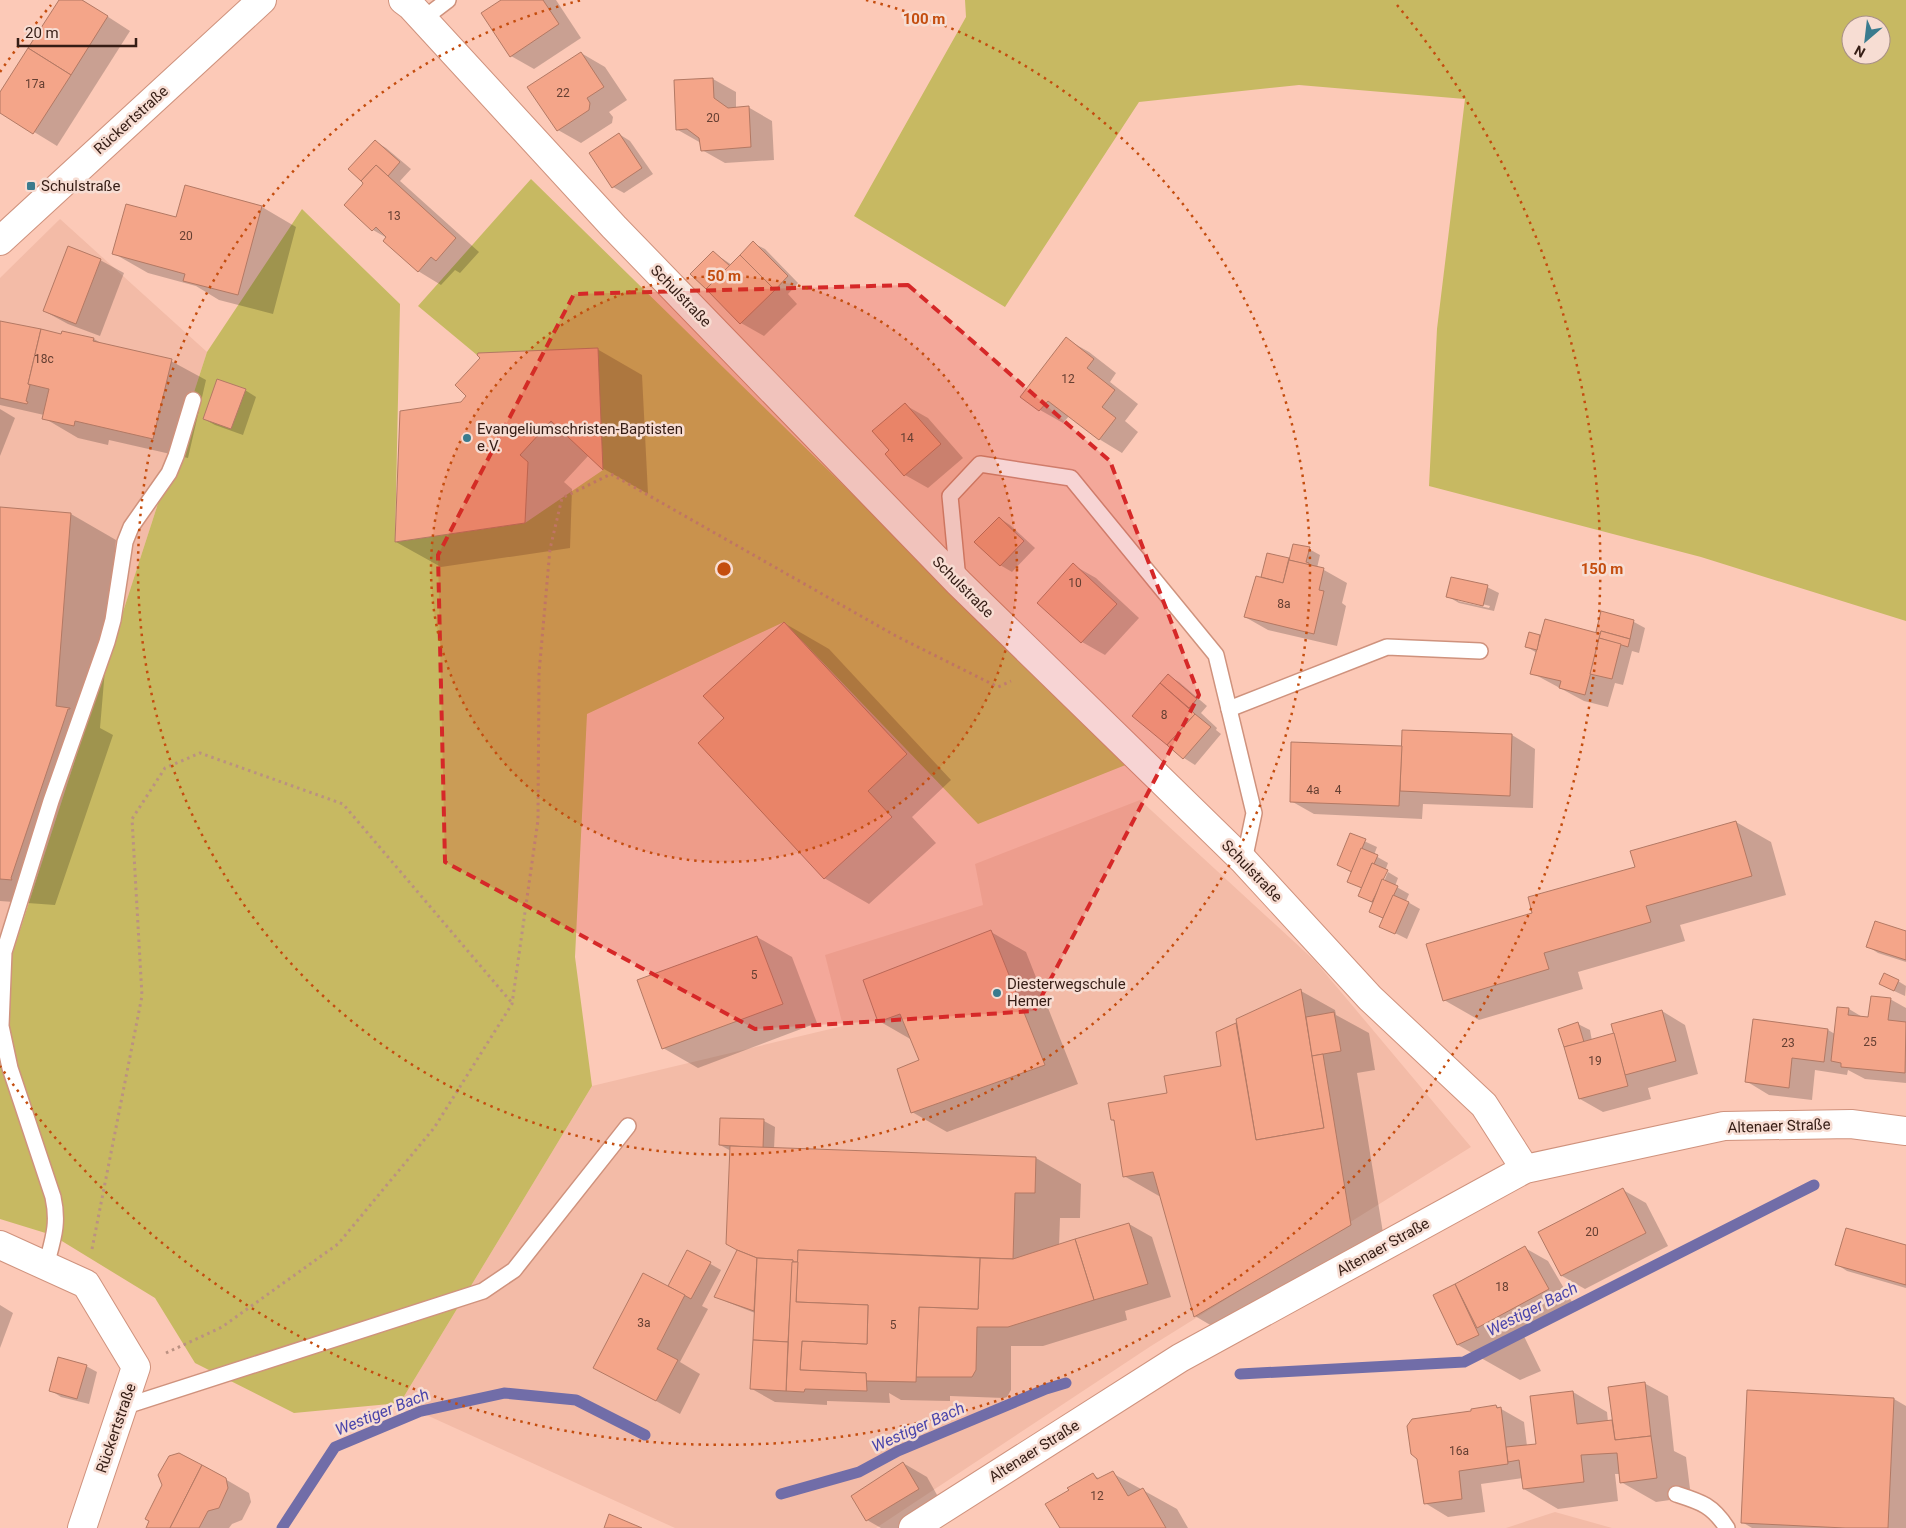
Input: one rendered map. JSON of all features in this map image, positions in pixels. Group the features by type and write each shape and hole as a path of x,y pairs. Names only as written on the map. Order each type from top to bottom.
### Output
{"street":[{"name":"Rückertstraße","path":"0,241 262,0"},
{"name":"Schulstraße","path":"403,0 614,227 959,583 1244,861 1370,998 1484,1105 1525,1170"},
{"name":"Altenaer Straße","path":"913,1528 1180,1358 1525,1170 1724,1126 1851,1124 1906,1131"},
{"path":"0,1245 86,1284"},
{"name":"Rückertstraße","path":"82,1528 136,1367 86,1284"}],"lane":[{"path":"422,19 448,0"},
{"path":"46,1266 54,1236 57,1214 53,1196 10,1068 1,1026 4,952 51,802 107,642 113,620 125,542 131,528 169,473 193,400"},
{"path":"959,583 950,496 980,464 1071,478 1216,655 1254,812 1244,861"},
{"path":"1229,709 1387,647 1480,651"},
{"path":"123,1407 483,1291 514,1270 628,1126"},
{"path":"1676,1494 1699,1501 1717,1513 1727,1528"}],"path":[{"path":"136,1367 222,1327 338,1244 434,1128 512,1004 538,820 539,674 550,549 562,498 611,474 896,636 998,687 1042,666"},
{"path":"86,1284 142,996 132,819 165,768 200,753 343,804 512,1004"}],"highlighted area":[{"path":"908,285 1110,461 1199,695 1034,1011 755,1029 445,862 438,555 574,294"}],"shaded area":[{"path":"965,0 1906,0 1906,621 1701,557 1429,486 1437,329 1465,99 1299,85 1139,102 1005,307 854,216 966,17"},
{"path":"531,179 1128,764 978,824 784,622 587,714 575,957 592,1086 400,1403 294,1413 195,1363 155,1298 52,1235 0,1219 0,992 207,352 302,209 400,304 395,542 525,523 603,470 597,348 477,355 418,306"},
{"path":"60,219 207,352 0,992 0,278"},
{"path":"1140,800 1315,961 1471,1147 1151,1346 876,1528 675,1528 400,1403 592,1086 843,1026 825,955 983,905 975,864"},
{"path":"1555,1512 1612,1528 1506,1528"}],"building":[{"path":"59,0 82,0 108,16 71,75 28,48"},
{"path":"501,0 543,0 559,24 510,57 481,13"},
{"path":"28,48 71,75 33,134 0,113 0,92"},
{"path":"581,52 604,87 587,98 590,103 589,110 557,131 527,87"},
{"path":"713,78 714,98 728,108 749,106 751,147 701,151 699,138 687,129 676,130 674,80"},
{"path":"619,133 642,168 612,188 589,153"},
{"path":"375,140 400,162 388,176 376,165 361,181 348,169"},
{"path":"376,165 456,238 436,261 431,257 418,272 383,241 386,237 376,227 372,231 344,205 362,185 361,181"},
{"path":"185,185 262,206 238,295 183,281 185,274 112,254 126,204 176,217"},
{"path":"753,241 788,276 775,290 740,255"},
{"path":"68,246 101,259 76,324 43,311"},
{"path":"713,251 730,266 706,289 690,274"},
{"path":"740,255 775,290 740,324 706,289"},
{"path":"0,321 41,329 28,384 30,385 27,404 0,398"},
{"path":"41,329 61,334 62,331 94,338 93,341 172,359 153,439 75,421 74,426 42,419 49,389 28,384"},
{"path":"1066,337 1094,359 1087,368 1115,390 1102,407 1116,418 1099,440 1048,401 1039,411 1020,397"},
{"name":"Evangeliumschristen-Baptisten e.V.","path":"598,348 603,470 551,421 520,455 528,462 525,523 395,542 400,411 461,402 466,396 455,385 480,358 477,355 478,353"},
{"path":"217,379 246,389 231,429 203,419"},
{"path":"905,403 941,444 904,476 885,454 889,450 872,431"},
{"path":"0,507 71,513 56,706 70,709 68,709 11,878 12,880 0,879"},
{"path":"999,517 1024,541 1000,566 974,542"},
{"path":"1293,544 1310,547 1306,562 1309,565 1289,560"},
{"path":"1267,553 1289,558 1283,583 1261,577"},
{"path":"1289,560 1324,568 1319,590 1324,591 1314,634 1244,617 1256,576 1283,583"},
{"path":"1073,563 1117,604 1081,643 1037,603"},
{"path":"1451,577 1488,585 1483,606 1446,597"},
{"path":"1601,611 1634,620 1630,639 1601,631 1601,634 1596,632"},
{"path":"1545,619 1601,634 1585,695 1559,688 1561,681 1530,674"},
{"path":"784,622 907,754 868,791 892,817 824,879 698,743 724,718 703,696"},
{"path":"1601,631 1630,639 1628,647 1599,638"},
{"path":"1529,632 1540,635 1537,650 1525,647"},
{"path":"1599,638 1621,644 1612,679 1590,674"},
{"path":"1168,674 1197,699 1189,708 1160,683"},
{"path":"1160,683 1195,714 1167,745 1132,716"},
{"path":"1195,714 1211,727 1183,759 1167,745"},
{"path":"1402,730 1512,734 1510,796 1400,791"},
{"path":"1291,742 1402,746 1399,806 1290,802"},
{"path":"1736,821 1752,876 1646,906 1651,922 1544,953 1549,969 1443,1001 1426,944 1532,913 1528,897 1635,867 1630,851"},
{"path":"1350,833 1366,839 1352,872 1337,865"},
{"path":"1361,848 1378,855 1374,864 1372,863 1362,888 1347,882"},
{"path":"1372,863 1388,870 1372,902 1358,896"},
{"path":"1382,879 1398,886 1383,918 1369,912"},
{"path":"1393,895 1409,902 1395,934 1379,927"},
{"path":"1875,921 1906,931 1906,960 1866,947"},
{"name":"Diesterwegschule Hemer","path":"991,930 1045,1065 911,1113 897,1069 919,1060 900,1014 878,1022 863,980"},
{"path":"757,936 783,1004 662,1049 637,980"},
{"path":"1884,973 1899,980 1894,991 1879,984"},
{"path":"1301,989 1324,1128 1256,1140 1236,1019"},
{"path":"1871,996 1891,998 1888,1020 1906,1022 1905,1073 1841,1067 1841,1063 1831,1061 1837,1007 1849,1008 1848,1015 1868,1017"},
{"path":"1662,1010 1676,1061 1625,1075 1611,1024"},
{"path":"1334,1012 1341,1051 1312,1056 1306,1017"},
{"path":"1753,1019 1828,1029 1824,1062 1792,1058 1789,1088 1745,1082"},
{"path":"1578,1022 1584,1042 1564,1047 1558,1029"},
{"path":"1236,1023 1256,1140 1324,1128 1312,1056 1323,1054 1351,1225 1194,1317 1153,1172 1123,1177 1114,1120 1111,1120 1108,1103 1167,1093 1164,1076 1221,1066 1216,1032"},
{"path":"1614,1033 1628,1086 1579,1099 1564,1047"},
{"path":"720,1118 764,1119 763,1148 719,1145"},
{"path":"730,1146 1036,1157 1035,1193 1015,1193 1013,1259 798,1250 798,1262 792,1262 793,1260 757,1258 726,1244"},
{"path":"1623,1188 1646,1233 1561,1276 1538,1232"},
{"path":"1129,1223 1148,1284 1094,1300 1075,1239"},
{"path":"1846,1228 1906,1245 1906,1285 1835,1265"},
{"path":"1075,1239 1094,1300 1008,1327 977,1327 976,1370 972,1377 916,1377 919,1307 978,1309 980,1258 1013,1259"},
{"path":"1525,1246 1549,1289 1477,1328 1455,1284"},
{"path":"687,1250 711,1262 691,1299 668,1286"},
{"path":"737,1250 757,1258 754,1311 714,1297"},
{"path":"798,1250 980,1258 978,1309 919,1307 916,1382 866,1381 866,1373 800,1370 802,1341 867,1344 868,1305 796,1302"},
{"path":"757,1258 793,1260 788,1342 753,1340"},
{"path":"792,1262 798,1262 796,1302 868,1305 867,1344 802,1341 800,1370 866,1373 867,1391 805,1389 804,1392 786,1391"},
{"path":"643,1273 685,1295 657,1349 678,1360 656,1401 593,1368"},
{"path":"1455,1284 1479,1335 1457,1345 1433,1295"},
{"path":"753,1340 788,1342 786,1391 750,1389"},
{"path":"58,1357 87,1365 77,1399 49,1391"},
{"path":"1645,1382 1651,1436 1615,1440 1608,1387"},
{"path":"1747,1390 1894,1398 1888,1528 1741,1523"},
{"path":"1573,1391 1577,1424 1612,1420 1615,1440 1651,1436 1657,1478 1620,1483 1617,1453 1581,1455 1584,1482 1523,1489 1519,1460 1508,1462 1506,1447 1536,1444 1530,1396"},
{"path":"1496,1405 1497,1408 1501,1407 1508,1464 1459,1471 1462,1499 1424,1504 1417,1459 1411,1454 1407,1426 1412,1419 1471,1411 1471,1409"},
{"path":"179,1453 202,1465 170,1528 146,1528 149,1521 145,1519 162,1485 158,1475 169,1456"},
{"path":"903,1462 919,1489 866,1521 851,1496"},
{"path":"202,1465 226,1478 228,1488 219,1508 208,1511 199,1528 170,1528"},
{"path":"1113,1471 1128,1496 1143,1488 1166,1528 1060,1528 1045,1504 1069,1490 1067,1488 1093,1473 1097,1479"},
{"path":"609,1514 642,1528 604,1528"}],"waterway":[{"name":"Westiger Bach","path":"1240,1374 1464,1362 1814,1185"},
{"name":"Westiger Bach","path":"781,1494 859,1472 898,1451 1046,1389 1066,1383"},
{"name":"Westiger Bach","path":"282,1528 335,1447 421,1411 504,1393 576,1400 645,1435"}],"place":[{"name":"Schulstraße","path":"31,186"},
{"name":"Evangeliumschristen-Baptisten e.V.","path":"467,438"},
{"name":"Diesterwegschule Hemer","path":"997,993"}]}
